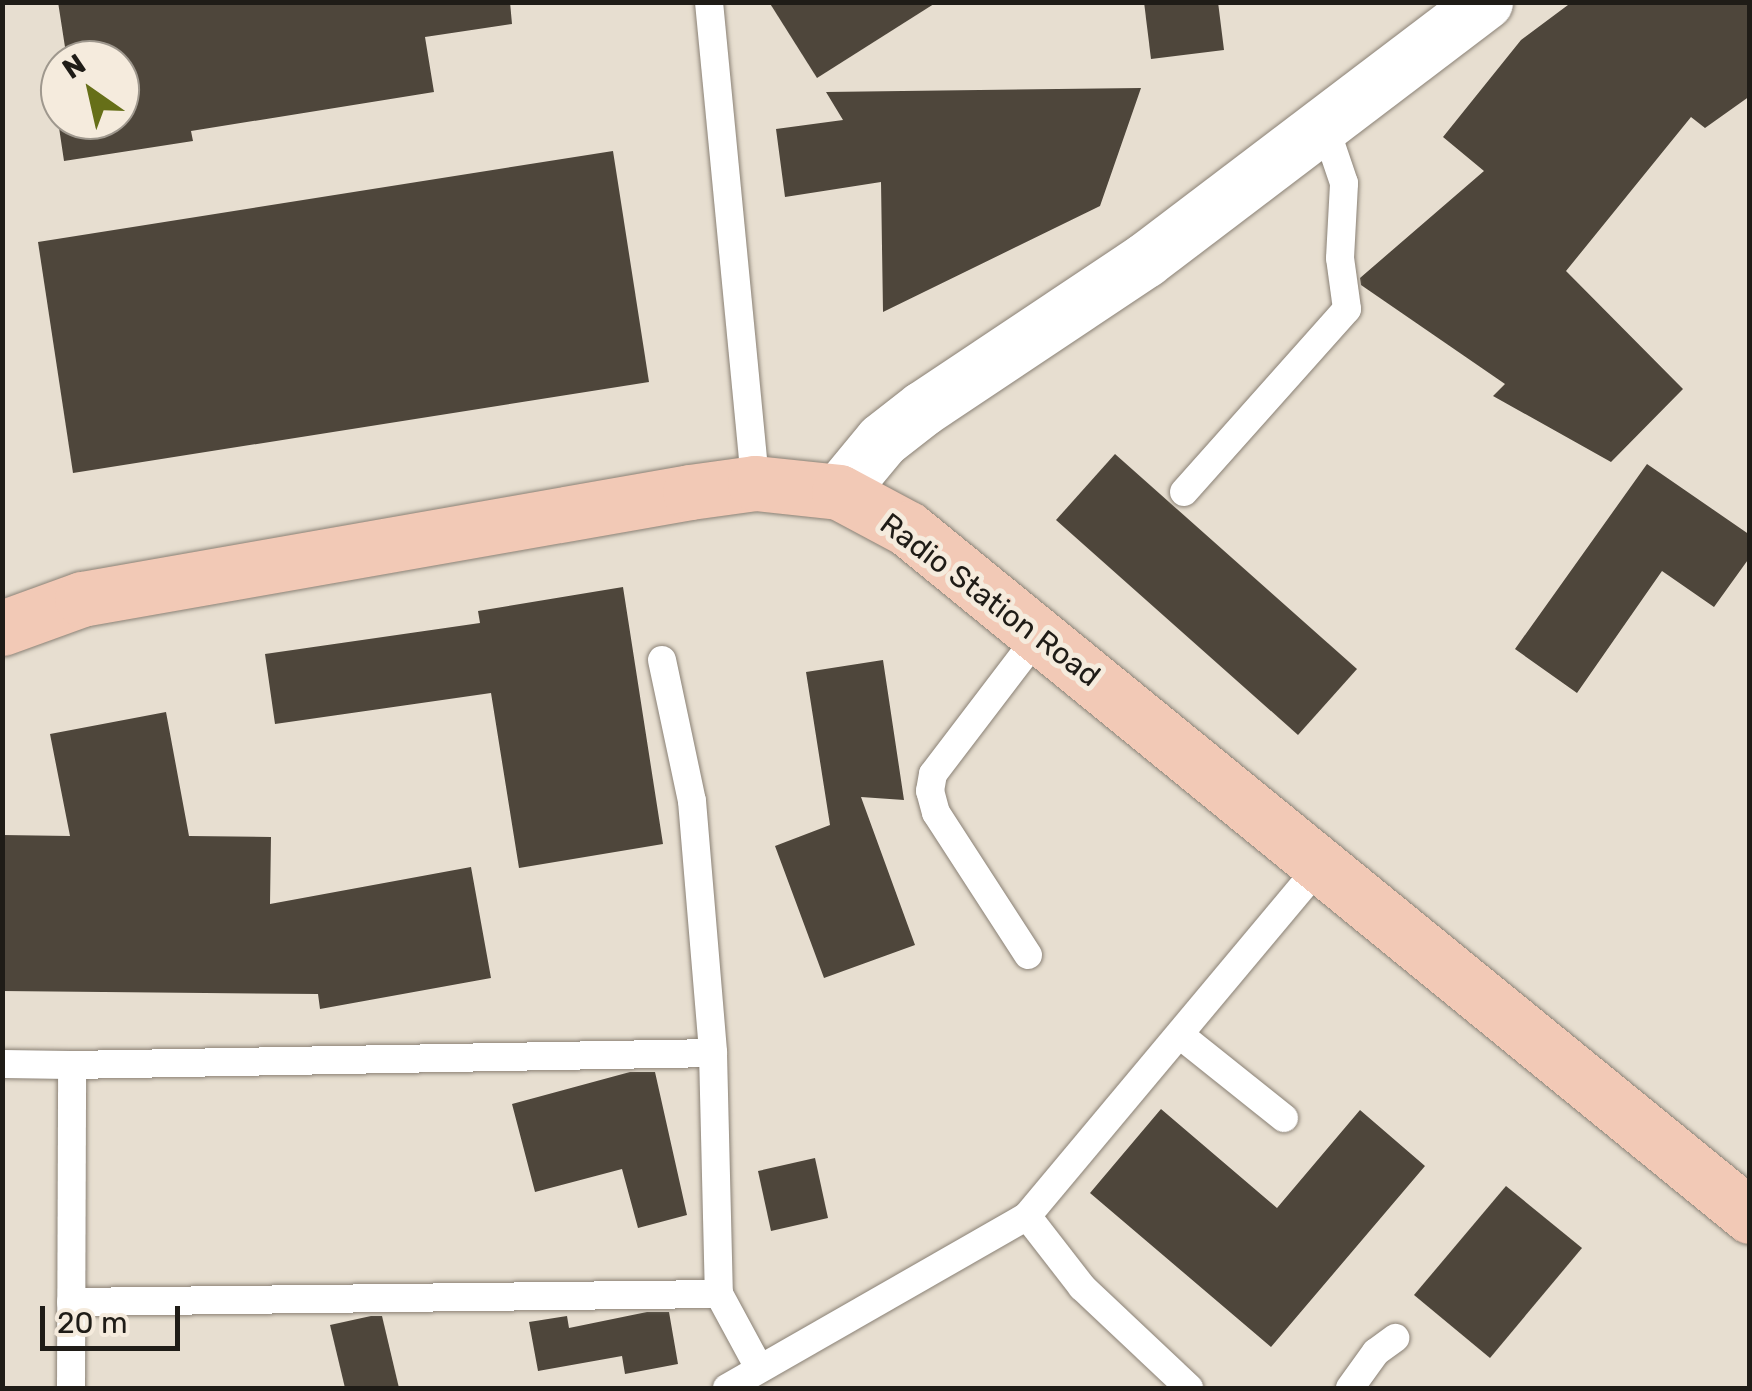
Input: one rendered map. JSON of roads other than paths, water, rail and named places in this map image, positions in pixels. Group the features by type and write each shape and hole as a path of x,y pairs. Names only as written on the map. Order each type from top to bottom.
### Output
{"main road":[{"name":"Radio Station Road","path":"2,628 82,600 755,483 839,492 908,529 1750,1216"}],"street":[{"path":"839,492 882,440 923,408 1145,260 1485,2"}],"lane":[{"path":"709,2 755,483"},
{"path":"1184,492 1347,309 1340,258 1344,183 1324,124"},
{"path":"1028,955 936,813 930,791 934,774 1039,635"},
{"path":"662,660 692,802 713,1052 719,1294 759,1368"},
{"path":"727,1388 1028,1216 1321,865"},
{"path":"1180,1035 1284,1118"},
{"path":"2,1064 713,1052"},
{"path":"71,1388 72,1065"},
{"path":"1028,1216 1082,1287 1190,1388"},
{"path":"71,1302 719,1294"},
{"path":"1350,1388 1376,1352 1395,1338"}]}
